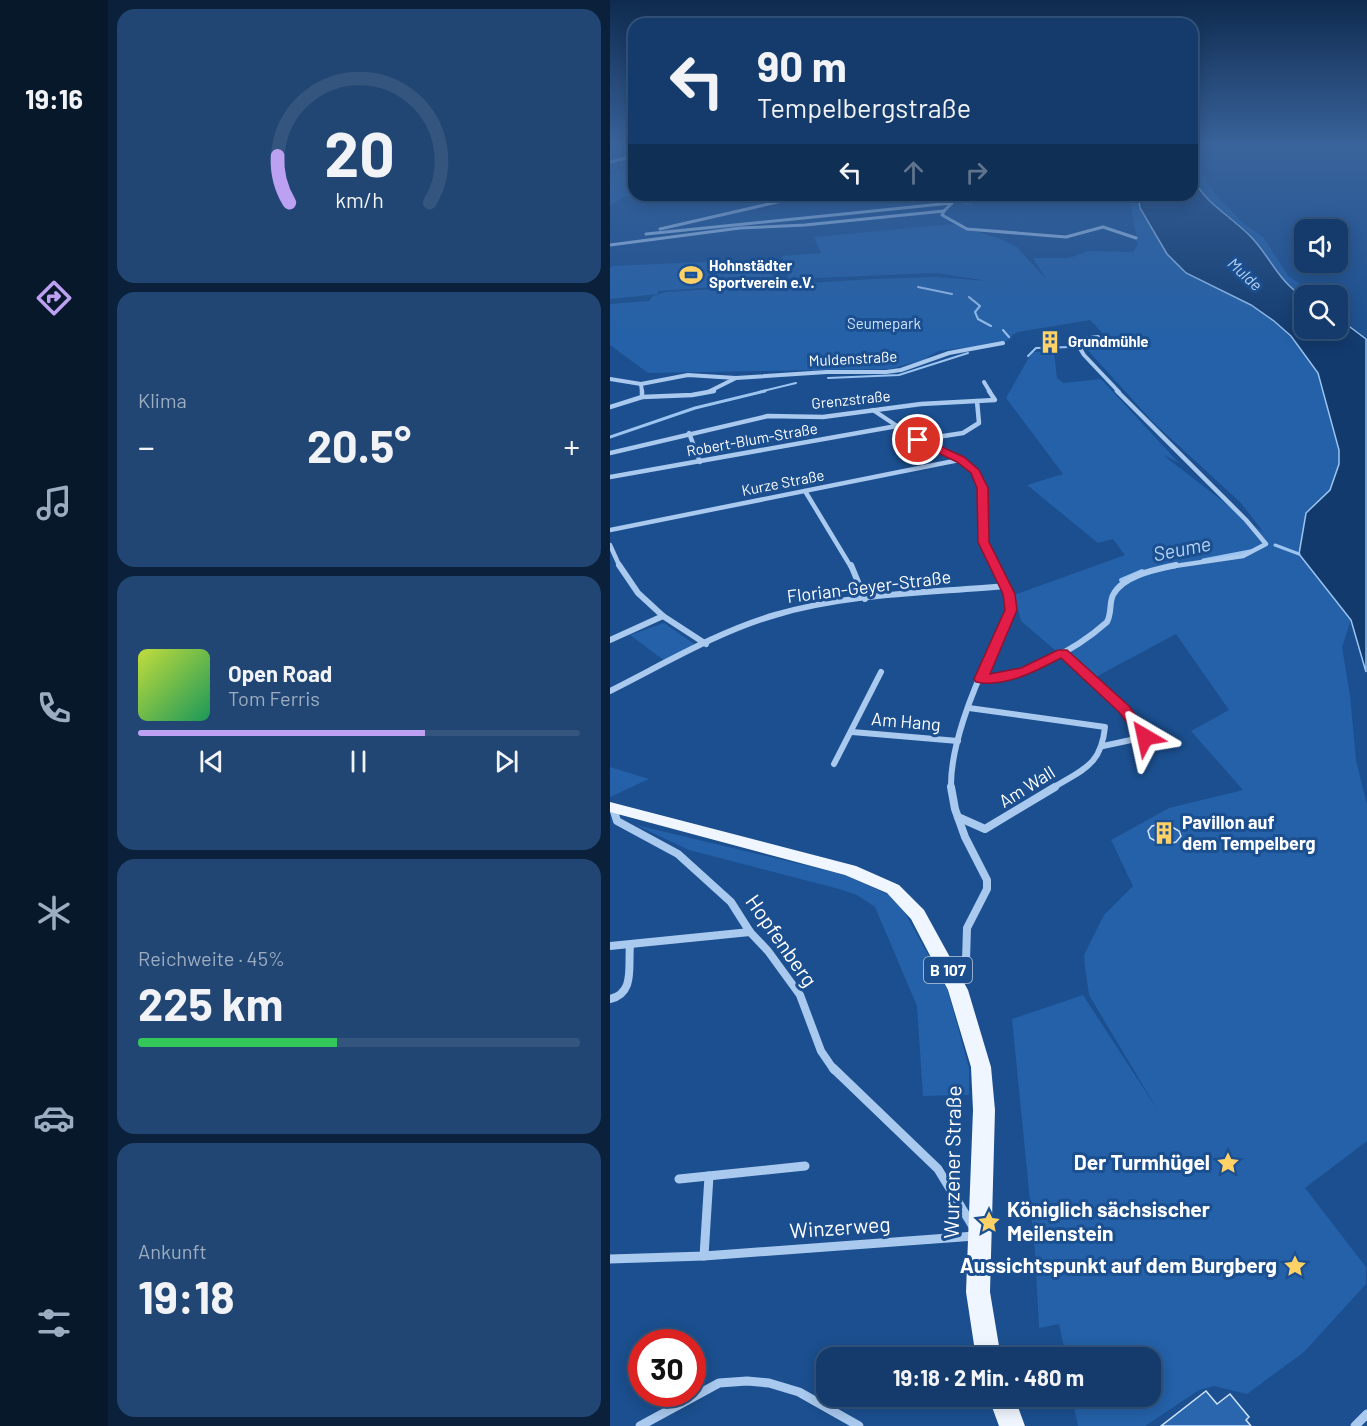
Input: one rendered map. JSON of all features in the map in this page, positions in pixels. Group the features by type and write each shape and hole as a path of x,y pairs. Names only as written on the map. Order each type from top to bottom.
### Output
{"main road":[{"name":"Wurzener Straße","path":"611,807 850,870 893,889 922,920 958,990 981,1067 984,1161 978,1236 978,1292 987,1347"},
{"path":"1005,1407 1012,1426"}],"street":[{"path":"628,242 680,222 730,212"},
{"path":"646,234 720,223 813,217 854,212"},
{"path":"610,245 740,228 805,225 939,212"},
{"path":"944,212 942,215 945,218 967,229 1066,237 1103,227 1136,238"},
{"path":"981,679 1025,671 1062,653 1106,622 1111,614 1113,595 1128,581 1144,574 1174,567 1251,554 1266,544 1246,520 1084,355 1075,340 1098,338"},
{"name":"Muldenstraße","path":"641,384 680,376 727,375 736,378 827,372 886,372 901,370 949,353 1003,343"},
{"name":"Muldenstraße","path":"610,407 642,397 715,390 727,386 736,378"},
{"path":"610,379 641,384 642,397"},
{"path":"918,440 963,433 979,423 977,401 995,400 984,382"},
{"name":"Grenzstraße","path":"610,453 768,416 823,417 921,404 977,401"},
{"path":"873,410 918,440 961,459 980,479 983,542 1011,603 1010,617 969,708 952,764 951,787 958,817 986,880 987,889 967,928 966,960 958,990"},
{"name":"Robert-Blum-Straße","path":"610,477 898,426"},
{"path":"689,433 700,462"},
{"name":"Kurze Straße","path":"610,530 961,459"},
{"path":"805,491 840,541 853,565 865,599"},
{"path":"610,545 624,577 634,591 663,616 706,644"},
{"name":"Florian-Geyer-Straße","path":"610,691 706,644 775,615 865,599 1005,586"},
{"path":"610,640 663,616"},
{"path":"969,708 1105,727 1103,746 1145,737 1124,709 1062,653"},
{"name":"Am Hang","path":"834,764 881,672"},
{"name":"Am Hang","path":"852,732 958,741"},
{"name":"Am Wall","path":"958,817 985,829 993,826 1093,763 1103,746"},
{"name":"Hopfenberg","path":"611,807 617,821 678,854 731,902 750,932 768,951 800,995 821,1051 835,1071 938,1169 978,1236"},
{"path":"610,946 750,932"},
{"path":"610,999 622,996 627,990 630,945"},
{"path":"679,1179 805,1167"},
{"path":"704,1256 709,1176"},
{"name":"Winzerweg","path":"610,1259 704,1256 978,1236"},
{"path":"640,1426 719,1383 747,1382 769,1383 799,1392 859,1426"},
{"path":"1355,1426 1366,1414"}],"green space":[{"name":"Seumepark","path":"1132,212 1145,212 1167,254 1186,273 1251,305 1291,336 1318,373 1339,450 1339,464 1330,490 1306,513 1299,554 1351,620 1342,647 1350,695 1356,760 1367,805 1367,1141 1305,1188 1366,1267 1366,1284 1304,1352 1247,1394 1214,1386 1199,1390 1145,1426 1078,1426 1074,1407 1161,1407 1161,1347 1064,1347 1059,1324 1039,1328 1035,1252 1012,1019 1083,995 1157,1109 1089,995 1084,955 1104,915 1133,886 1111,840 1169,808 1243,790 1191,731 1229,710 1176,634 1090,680 1021,621 1014,595 1125,555 1113,539 1098,543 1027,485 1063,474 1006,398 1032,352 1054,352 1057,378 1063,383 1101,379 1179,463 1163,455 1264,533 1241,503 1153,422 1084,346 1102,346 1104,335 1090,320 1018,332 1012,335 1011,339 999,344 938,351 923,360 890,369 648,373 610,345 610,304 649,301 653,296 666,292 873,279 936,277 988,281 936,273 789,279 782,256 821,253 814,237 952,224 1001,239 1017,247 1046,279 1033,258 1069,258 1088,251 1133,252 1138,244 1134,238 1136,235"},
{"path":"1221,212 1232,212 1264,238 1288,276 1301,285 1294,285 1293,291 1253,239"},
{"name":"Hohnstädter Sportverein e.V.","path":"769,259 774,283 658,291 658,294 610,299 610,268 613,266"},
{"path":"664,623 694,644 692,648 665,661 630,635"},
{"path":"610,767 649,779 610,797"},
{"path":"636,825 846,875 889,895 903,909 948,991 969,1068 969,1095 923,1096 917,1006 875,907 857,895 839,889 689,850"}],"water":[{"name":"Mulde","path":"1142,212 1222,212 1253,239 1282,278 1294,290 1294,339 1348,339 1348,326 1366,339 1366,672 1351,620 1299,554 1306,513 1330,490 1339,464 1339,450 1318,373 1291,336 1274,321 1251,305 1186,273 1167,254"}],"building":[{"name":"Pavillon auf dem Tempelberg","path":"1165,823 1179,831 1181,836 1176,842 1163,845 1150,838 1148,831 1152,826"},
{"path":"1206,1391 1217,1404 1230,1394 1249,1417 1246,1420 1251,1426 1161,1426"}],"waterway":[{"path":"918,287 952,294"},
{"path":"969,297 980,306 975,312 978,319 991,326"},
{"path":"1003,330 1009,337"},
{"path":"1028,356 1036,348 1071,347"},
{"path":"828,378 899,375 968,353"},
{"path":"759,392 796,383"},
{"path":"610,437 695,408 765,391"},
{"name":"Seume","path":"1275,545 1299,554"},
{"name":"Seume","path":"1203,560 1250,551"},
{"name":"Seume","path":"1121,580 1142,571"}],"place":[{"name":"Hohnstädter Sportverein e.V.","path":"691,275"},
{"name":"Grundmühle","path":"1050,342"},
{"name":"Pavillon auf dem Tempelberg","path":"1164,833"},
{"name":"Der Turmhügel","path":"1228,1163"},
{"name":"Königlich sächsischer Meilenstein","path":"989,1222"},
{"name":"Aussichtspunkt auf dem Burgberg","path":"1295,1266"}],"route":[{"path":"918,440 961,459 976,472 983,488 983,542 1009,594 1011,610 1010,617 981,679 1025,671 1062,653 1124,709 1145,737"}]}
